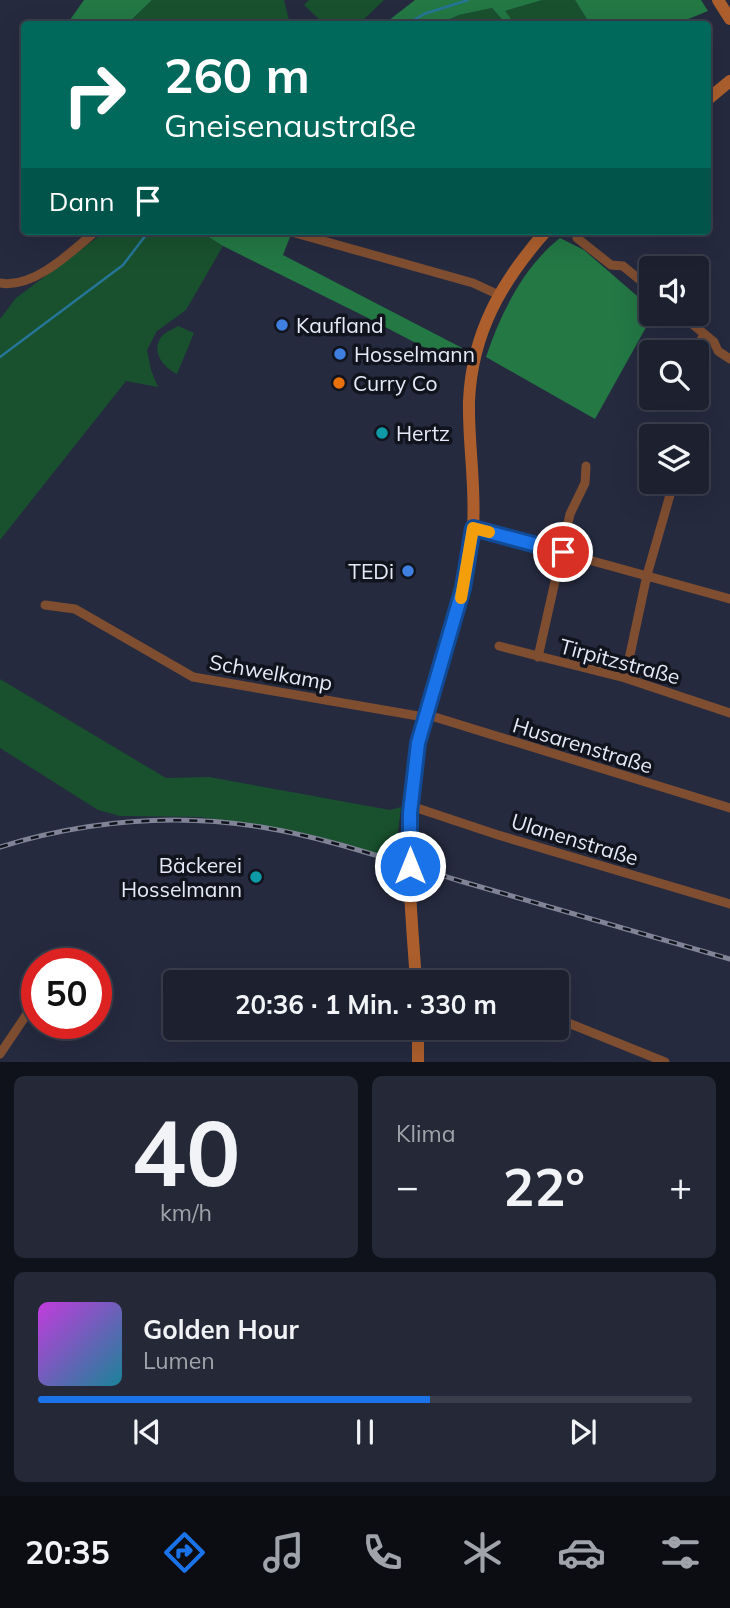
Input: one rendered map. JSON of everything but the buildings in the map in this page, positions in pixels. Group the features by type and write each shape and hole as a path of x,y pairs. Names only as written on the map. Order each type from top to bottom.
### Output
{"main road":[{"path":"718,0 730,19"},
{"path":"711,97 730,81"},
{"path":"415,970 410,866 415,758 463,588 473,528 470,389 480,340 499,295 512,272 543,235"},
{"path":"418,1040 418,1062"}],"street":[{"path":"0,283 24,283 66,257 91,235"},
{"path":"302,235 473,283 499,295"},
{"path":"578,238 611,265 623,266 639,279"},
{"path":"695,326 714,342 718,351 730,359"},
{"path":"702,340 705,334"},
{"path":"538,657 570,514 585,483 586,466"},
{"path":"625,678 647,575 670,494"},
{"path":"473,528 730,599"},
{"name":"Schwelkamp","path":"45,605 75,609 193,677 425,716"},
{"name":"Tirpitzstraße","path":"499,646 625,678 704,702 730,713"},
{"name":"Husarenstraße","path":"425,716 730,808"},
{"name":"Ulanenstraße","path":"411,806 498,835 730,904"},
{"path":"0,1054 21,1023"},
{"path":"569,1023 665,1062"}],"green space":[{"path":"84,0 152,0 130,21 69,21"},
{"path":"152,0 284,0 289,21 130,21"},
{"path":"309,0 384,0 362,21 321,21 304,5"},
{"path":"415,0 542,0 505,11 513,21 503,21 492,8 459,15 446,21 388,21"},
{"path":"541,0 575,0 588,21 512,21 504,11"},
{"path":"575,0 701,0 708,11 683,21 588,21"},
{"path":"492,8 503,21 446,21 459,15"},
{"path":"101,235 205,235 223,246 186,310 157,331 147,350 158,387 126,381 0,540 0,319 16,298"},
{"path":"205,235 290,237 283,255 468,351 460,366"},
{"path":"560,238 584,250 639,298 639,326 647,326 595,419 486,357 514,293 547,250"},
{"path":"178,326 194,333 177,374 163,363 157,347 162,336"},
{"path":"0,679 166,778 209,777 390,810 401,807 397,840 398,861 264,826 200,817 120,816 98,810 0,748"}],"waterway":[{"path":"412,21 424,14 468,0"},
{"path":"0,357 123,265 146,235"}],"railway":[{"path":"0,847 64,831 129,822 195,821 261,827 337,844 730,959"}],"slow traffic":[{"path":"461,598 473,528 489,532"}],"place":[{"name":"Kaufland","path":"282,325"},
{"name":"Hosselmann","path":"340,354"},
{"name":"Curry Co","path":"339,383"},
{"name":"Hertz","path":"382,433"},
{"name":"TEDi","path":"408,571"},
{"name":"Bäckerei Hosselmann","path":"256,877"}],"route":[{"path":"410,866 410,813 415,758 424,717 463,588 473,528 563,552"}]}
